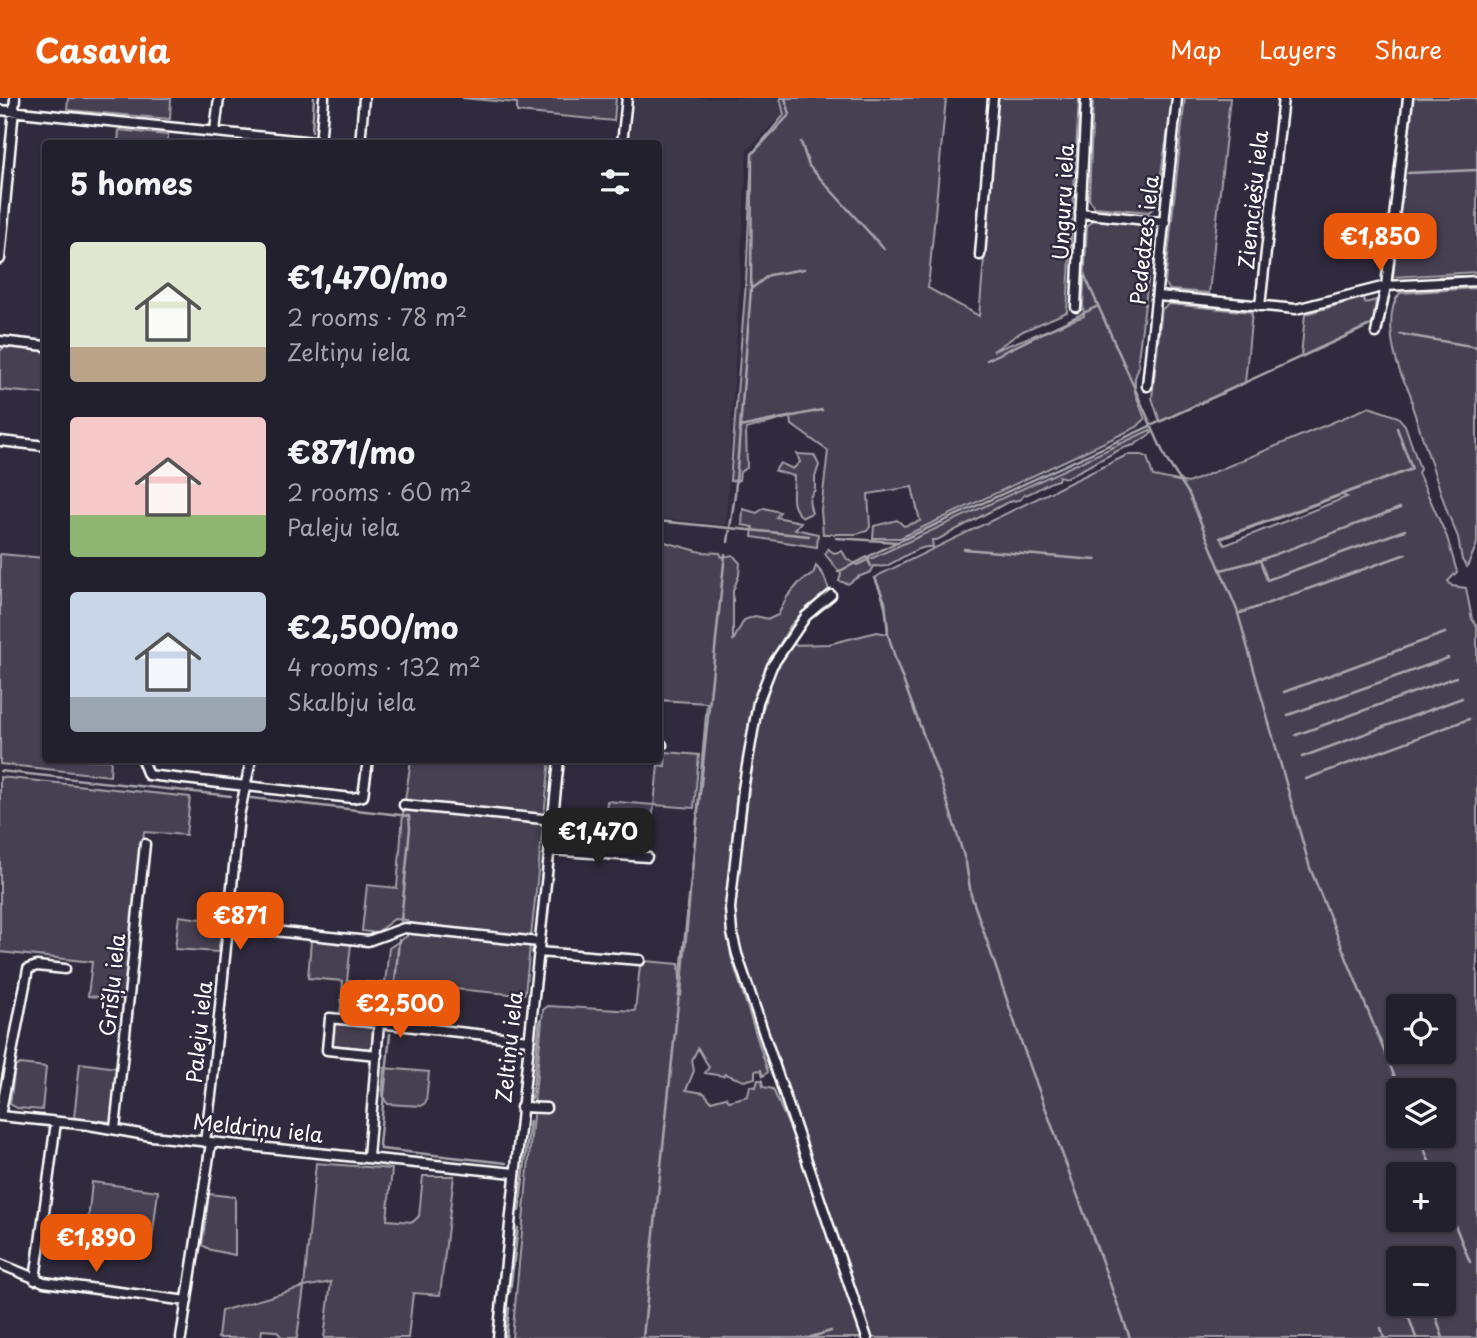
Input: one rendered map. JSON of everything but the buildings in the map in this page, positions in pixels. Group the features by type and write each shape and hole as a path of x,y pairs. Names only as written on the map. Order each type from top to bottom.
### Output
{"street":[{"path":"0,259 15,98"},
{"path":"215,131 219,98"},
{"path":"320,140 324,98"},
{"path":"360,140 364,98"},
{"path":"622,140 627,98"},
{"path":"981,255 993,98"},
{"name":"Unguru iela","path":"1076,307 1086,98"},
{"name":"Pededzes iela","path":"1147,386 1177,98"},
{"name":"Ziemciešu iela","path":"1260,306 1283,98"},
{"path":"1377,333 1386,286 1408,98"},
{"path":"0,110 294,140"},
{"path":"1080,213 1165,222"},
{"path":"1158,296 1296,309 1386,286 1477,281"},
{"path":"0,341 42,346"},
{"path":"0,441 42,446"},
{"path":"831,595 806,615 778,656 758,702 743,789 730,922 737,954 867,1338"},
{"path":"143,763 148,775 352,798 363,796 368,763"},
{"name":"Paleju iela","path":"181,1338 208,1142 239,816 250,763"},
{"name":"Zeltiņu iela","path":"498,1338 559,763"},
{"path":"404,805 553,820"},
{"name":"Grīšļu iela","path":"115,1129 145,844"},
{"path":"550,850 648,857"},
{"path":"228,926 368,941 375,941 404,928 539,942"},
{"path":"538,952 640,960"},
{"path":"0,1116 29,969 37,965 65,969"},
{"path":"377,1055 327,1051 330,1018 529,1040"},
{"path":"368,1157 379,1023"},
{"path":"521,1107 546,1108"},
{"name":"Meldriņu iela","path":"0,1116 115,1129 151,1136 514,1173"},
{"path":"35,1280 56,1122"},
{"path":"0,1264 35,1280 187,1301"}],"shaded area":[{"path":"68,98 171,98 170,119 67,110"},
{"path":"462,98 616,98 614,121 517,112 517,103"},
{"path":"634,98 778,98 782,115 747,150 726,525 662,518 662,140 630,140"},
{"path":"780,98 946,98 928,288 979,316 998,98 1079,98 1067,312 1023,331 993,351 1084,316 1087,226 1094,220 1148,225 1154,234 1139,366 1135,378 1135,392 1145,419 1137,427 900,538 873,538 874,526 897,520 904,526 920,521 912,487 868,494 870,527 867,531 857,534 823,534 821,510 828,451 792,425 791,417 746,429 747,468 740,472 739,480 730,481 746,282 752,154 784,115"},
{"path":"1093,98 1173,98 1156,206 1149,212 1095,207 1089,199"},
{"path":"1185,98 1230,98 1209,293 1170,290 1165,283"},
{"path":"1413,98 1477,98 1477,272 1393,277"},
{"path":"119,130 168,135 168,140 118,140"},
{"path":"1477,288 1477,544 1467,567 1462,560 1458,537 1412,406 1411,396 1396,361 1391,319 1395,300 1400,293"},
{"path":"1363,298 1365,303 1376,300 1373,324 1301,357 1305,314"},
{"path":"1169,304 1252,312 1245,383 1160,422 1152,398 1162,309"},
{"path":"6,346 42,350 42,394 0,390 0,351"},
{"path":"1369,407 1398,417 1405,425 1420,469 1418,473 1447,537 1457,572 1448,581 1452,586 1466,588 1472,619 1477,626 1477,1338 512,1338 543,1010 548,1006 635,1011 640,966 644,965 645,961 679,964 681,997 707,703 662,700 662,541 701,552 720,553 722,557 733,555 740,563 733,591 733,641 744,620 755,616 769,619 778,615 787,597 799,583 813,574 816,566 823,574 829,590 790,626 769,663 749,720 726,911 731,956 768,1072 763,1076 761,1070 755,1071 755,1078 744,1081 725,1074 705,1073 709,1067 698,1048 692,1060 694,1071 686,1090 704,1093 711,1101 726,1097 729,1101 748,1096 750,1086 756,1087 758,1080 762,1080 763,1087 773,1089 818,1194 822,1188 741,955 733,908 758,725 776,667 790,645 829,644 877,632 888,634 884,605 875,578 881,574 1127,455 1147,457 1153,476 1188,483","holes":["1342,495 1347,497 1225,545 1221,539"]},
{"path":"1150,430 1152,433 1134,445 1123,448 1066,478 1059,476 1058,480 1024,495 1021,499 1006,503 937,540 932,540 933,547 915,550 886,566 874,566 871,572 848,584 839,581 841,574 825,554 828,549 834,553 842,551 847,559 857,565"},
{"path":"797,454 814,455 819,465 815,490 809,501 812,513 803,517 795,509 794,476 775,471 780,463 793,469 800,462"},
{"path":"764,508 780,512 776,517 801,522 795,529 818,534 817,547 752,537 753,527 742,525 743,509 757,513"},
{"path":"0,554 42,558 42,763 111,763 110,776 0,764"},
{"path":"666,752 699,755 694,808 654,805 658,765 665,766"},
{"path":"411,763 550,763 525,993 522,995 399,984 394,1020 340,1014 343,981 308,978 311,940 351,944 347,981 385,983 389,948 407,936 407,920 394,919 376,933 362,931 367,885 397,888 403,813"},
{"path":"0,777 190,797 186,835 144,832 126,995 121,999 88,996 92,962 0,952"},
{"path":"607,801 654,805 649,846 642,850 603,846"},
{"path":"179,916 223,922 218,952 175,949"},
{"path":"334,1024 373,1028 372,1049 332,1045"},
{"path":"80,1063 117,1068 113,1122 74,1118"},
{"path":"20,1064 46,1067 42,1110 17,1108 10,1104 15,1067"},
{"path":"384,1068 429,1072 426,1102 421,1106 388,1104 382,1096"},
{"path":"316,1163 392,1169 387,1220 413,1222 419,1216 423,1176 454,1176 440,1295 413,1293 408,1338 324,1338 331,1282 304,1287"},
{"path":"92,1182 158,1191 152,1240 87,1232"},
{"path":"209,1194 235,1197 235,1255 211,1250 202,1245"},
{"path":"304,1287 297,1338 283,1338 276,1331 262,1330 261,1338 218,1338 221,1311"}],"waterway":[{"path":"312,131 314,98"},
{"path":"728,542 735,494 751,289 752,154 790,114 785,98"},
{"path":"801,142 809,166 884,249"},
{"path":"1408,173 1477,170"},
{"path":"1063,226 1076,254"},
{"path":"1081,267 1166,459 1189,494 1237,610 1310,868 1395,1078"},
{"path":"751,289 769,275 804,269"},
{"path":"1439,277 1477,276"},
{"path":"987,360 1098,306"},
{"path":"836,538 898,542 1368,326"},
{"path":"1400,334 1477,347"},
{"path":"740,427 822,410"},
{"path":"1220,538 1412,469 1397,428"},
{"path":"1221,570 1260,560 1400,508"},
{"path":"662,521 809,536"},
{"path":"1260,560 1267,580 1405,530"},
{"path":"838,572 897,542"},
{"path":"964,549 1096,560"},
{"path":"643,1338 725,554"},
{"path":"1238,614 1406,554"},
{"path":"867,558 871,566"},
{"path":"875,578 885,602 888,634 896,661 942,785 966,863 971,895 1023,1047 1130,1338"},
{"path":"1284,692 1445,633"},
{"path":"1288,715 1448,658"},
{"path":"1296,735 1456,677"},
{"path":"1302,757 1462,698"},
{"path":"1306,779 1469,719"},
{"path":"0,771 231,796"},
{"path":"251,798 409,816 401,921"},
{"path":"392,1015 399,940"},
{"path":"532,1099 540,1020"},
{"path":"390,1034 379,1145 381,1149 506,1163"},
{"path":"519,1211 530,1121"},
{"path":"1424,1148 1429,1162"},
{"path":"510,1292 518,1228"},
{"path":"1456,1228 1470,1262"},
{"path":"506,1338 509,1308"},
{"path":"1408,1316 1416,1338"},
{"path":"1436,1316 1443,1338"},
{"path":"1381,1328 1384,1338"},
{"path":"808,1338 831,1331"}]}
